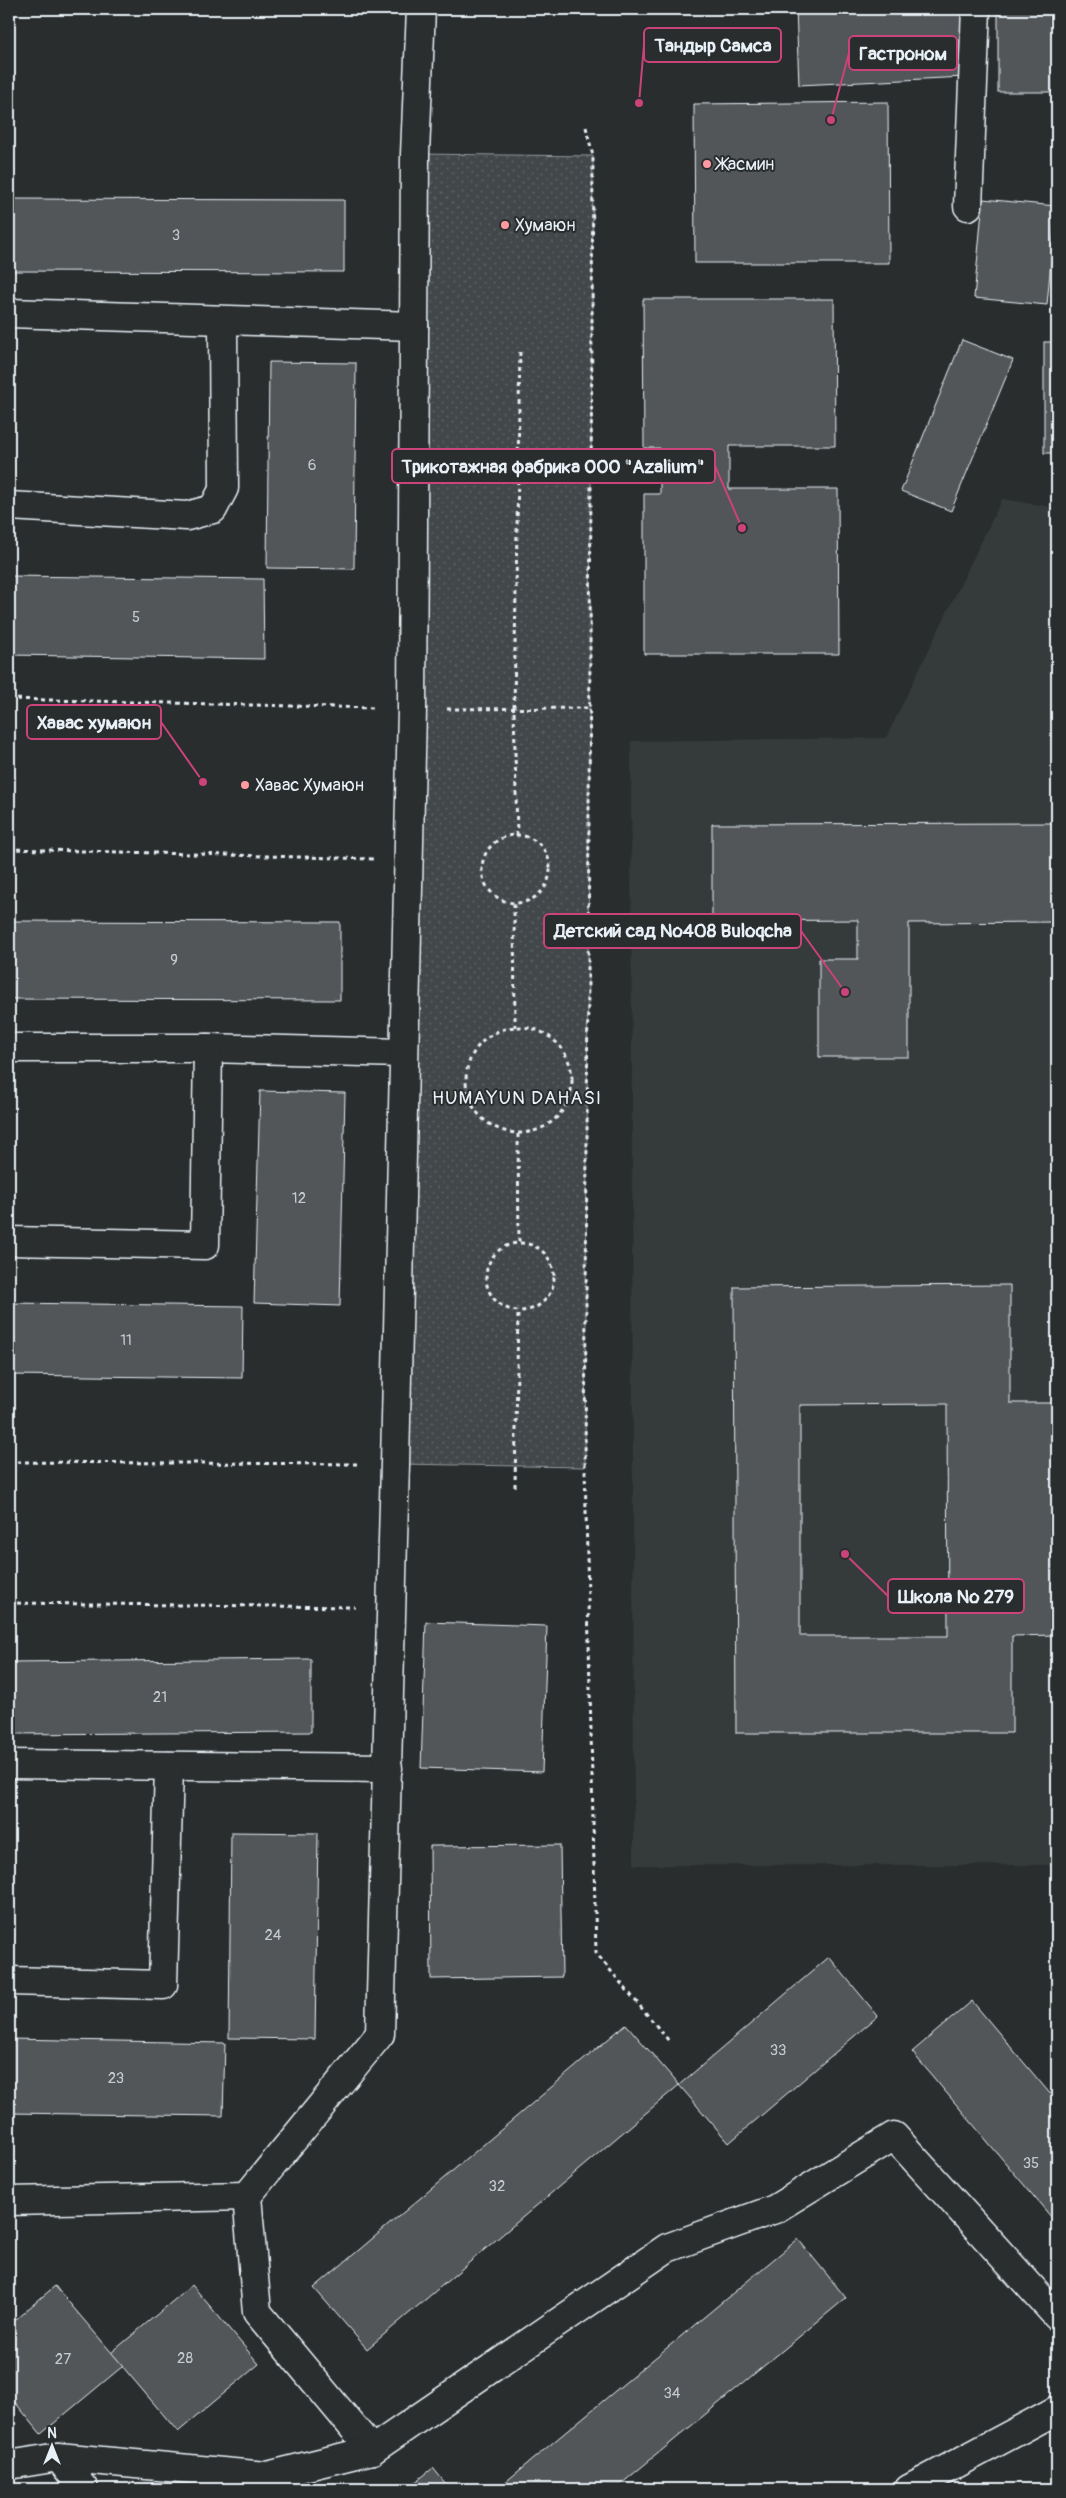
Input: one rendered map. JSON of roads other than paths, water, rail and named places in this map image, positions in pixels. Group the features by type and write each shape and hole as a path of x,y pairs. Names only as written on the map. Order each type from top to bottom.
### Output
{"lane":[{"path":"372,2450 257,2312 247,2196 380,2034 388,1768 390,1608 412,709 415,154 421,9"},
{"path":"968,206 976,9"},
{"path":"9,313 223,322 414,326"},
{"path":"9,506 188,516 212,510 224,488 223,322"},
{"path":"9,1048 208,1048 403,1053"},
{"path":"9,1241 205,1245 208,1048"},
{"path":"9,1764 388,1768"},
{"path":"9,1982 163,1985 169,1766"},
{"path":"9,2465 58,2456 267,2476 372,2450 667,2248 775,2209 894,2136 1057,2316"},
{"path":"9,2201 247,2196"},
{"path":"909,2489 1057,2410"},
{"path":"58,2456 84,2489"}],"place":[{"name":"Тандыр Самса","path":"639,103"},
{"name":"Гастроном","path":"831,120"},
{"name":"Жасмин","path":"707,164"},
{"name":"Хумаюн","path":"505,225"},
{"name":"Трикотажная фабрика ООО \"Azalium\"","path":"742,528"},
{"name":"Хавас хумаюн","path":"203,782"},
{"name":"Хавас Хумаюн","path":"245,785"},
{"name":"Детский сад №408 Buloqcha","path":"845,992"},
{"name":"Школа № 279","path":"845,1554"}],"district":[{"name":"HUMAYUN DAHASI","path":"517,1097"}]}
